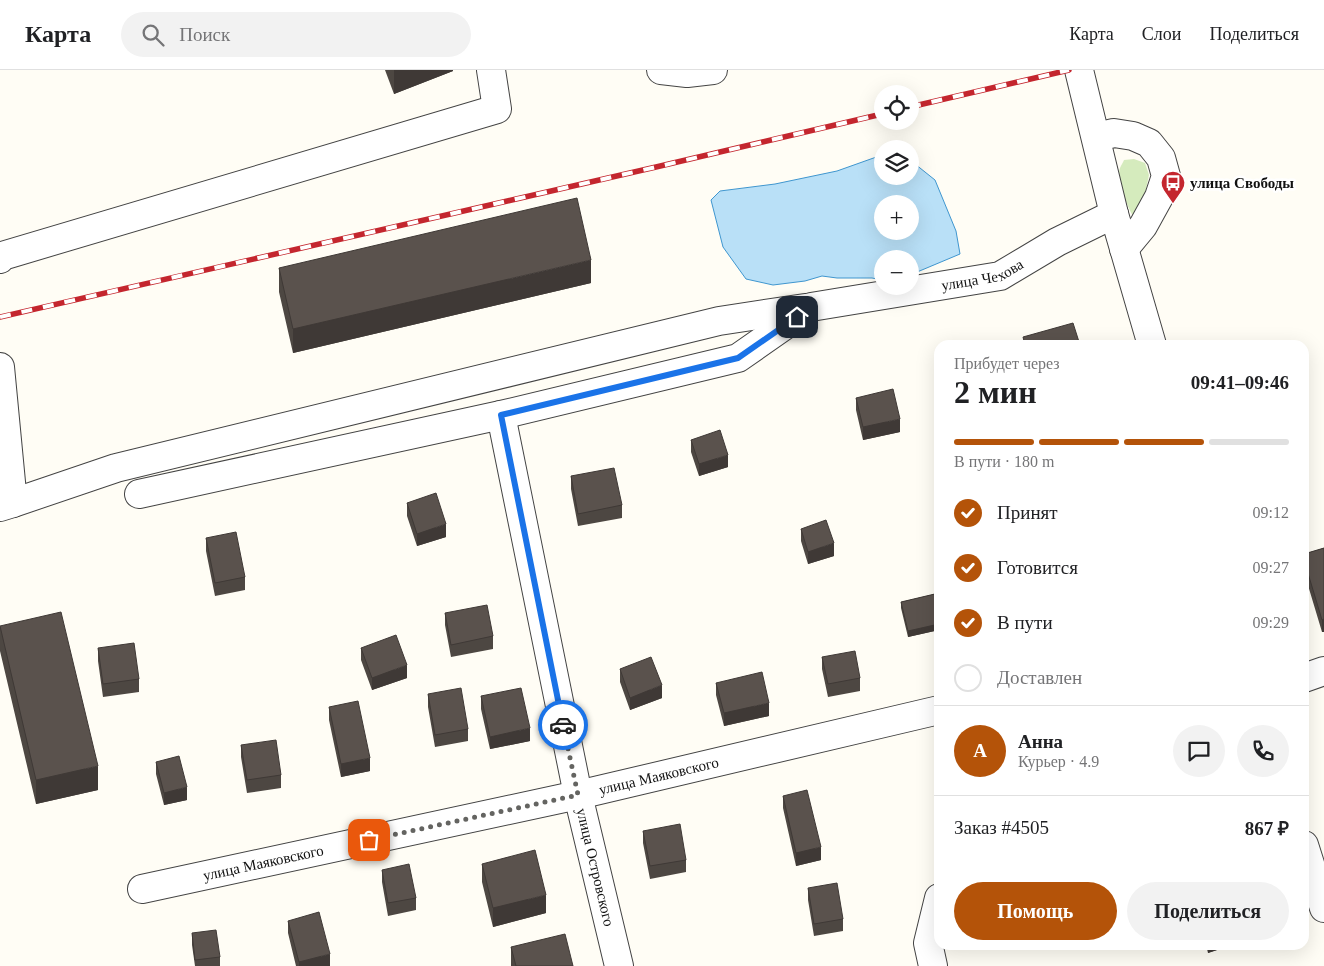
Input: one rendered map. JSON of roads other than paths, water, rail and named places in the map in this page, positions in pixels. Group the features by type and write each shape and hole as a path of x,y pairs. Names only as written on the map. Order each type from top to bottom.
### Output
{"street":[{"path":"0,259 2,256 496,109 490,70"},
{"path":"661,70 686,73 713,70"},
{"path":"1079,70 1114,214 1151,340"},
{"path":"1096,137 1114,133 1133,136 1149,143 1161,158 1166,176 1159,197 1143,226 1124,249"},
{"name":"улица Чехова","path":"139,494 501,415 738,358 811,307 1000,276 1057,242 1114,214"},
{"path":"0,368 6,505 135,463 719,321 811,307"},
{"name":"улица Островского","path":"501,415 578,795 620,966"},
{"path":"1309,676 1324,671"},
{"name":"улица Маяковского","path":"142,889 578,795 934,711"},
{"path":"1312,851 1324,908"},
{"path":"933,966 928,943 934,918"}],"water":[{"path":"874,158 874,185 919,185 919,167 935,180 956,231 960,254 919,271 919,250 874,250 874,278 822,276 805,281 773,285 746,279 723,247 711,200 720,191 775,184 837,171"}],"railway":[{"path":"919,105 1069,70"},
{"path":"0,317 874,116"}],"place":[{"name":"улица Свободы","path":"1173,204"}]}
